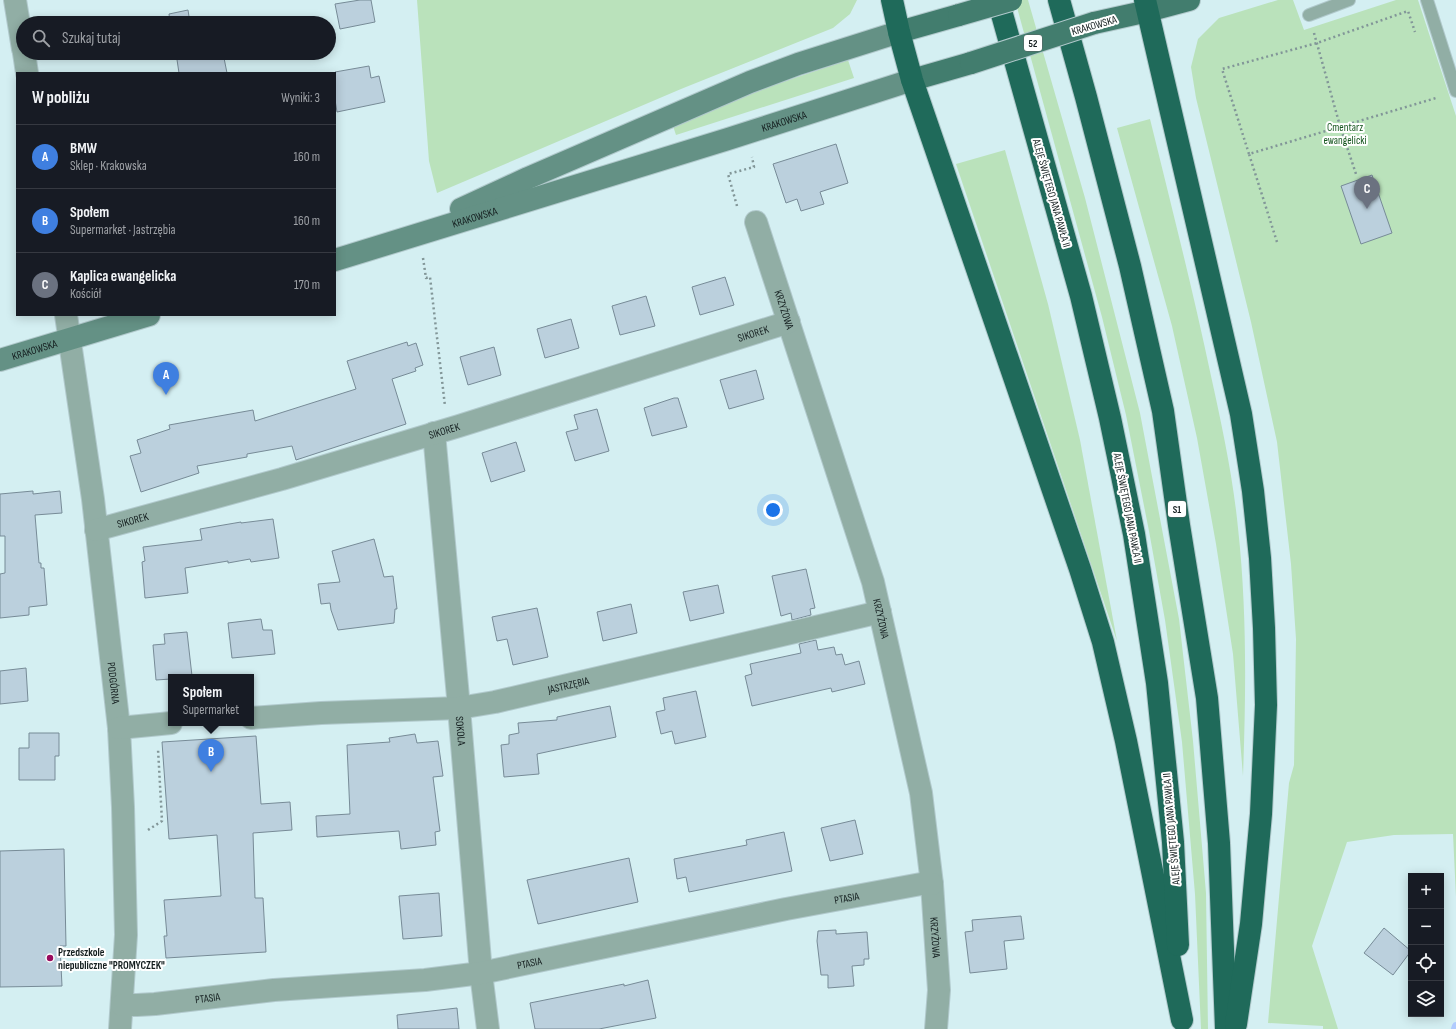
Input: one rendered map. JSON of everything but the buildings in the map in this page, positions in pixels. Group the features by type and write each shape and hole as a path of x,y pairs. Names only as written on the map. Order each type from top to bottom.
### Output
{"highway":[{"path":"892,0 912,80 1078,562 1103,642 1126,741 1182,1024"},
{"name":"ALEJE ŚWIĘTEGO JANA PAWŁA II","path":"998,0 1081,296 1110,418 1134,534 1157,682 1174,842 1182,1024"},
{"name":"S1","path":"1059,0 1130,266 1163,410 1179,525 1208,698 1219,843 1226,1029"},
{"path":"1146,6 1241,414 1253,491 1260,558 1266,704 1261,814 1251,924 1235,1029"}],"main road":[{"name":"KRAKOWSKA","path":"381,246 528,178 716,96 798,64 899,32 1011,0"},
{"name":"KRAKOWSKA","path":"336,260 728,139 912,80 971,63 1146,6 1189,0"},
{"name":"KRAKOWSKA","path":"0,360 146,316"}],"street":[{"path":"15,0 18,16"},
{"path":"25,60 27,72"},
{"name":"KRZYŻOWA","path":"756,222 873,582 921,793 932,884 939,990 936,1029"},
{"name":"KRAKOWSKA","path":"66,316 69,339"},
{"name":"SIKOREK","path":"96,530 282,480 789,322"},
{"name":"PODGÓRNA","path":"69,339 96,530 119,728 124,807 126,935 120,1029"},
{"name":"SOKOLA","path":"434,433 481,973 488,1029"},
{"name":"JASTRZĘBIA","path":"254,718 322,713 459,708 495,702 880,612"},
{"path":"119,728 168,723"},
{"name":"PTASIA","path":"122,1004 155,1004 274,990 425,980 481,973 786,909 932,884"}],"lane":[{"path":"1309,15 1349,0"},
{"path":"1426,0 1456,91"}],"path":[{"path":"1278,242 1222,69 1317,43 1408,11 1415,33"},
{"path":"1309,15 1340,126 1356,174"},
{"path":"1249,154 1436,98 1434,90"},
{"path":"422,253 426,278 430,277 445,406 455,414 459,426"}],"green space":[{"path":"417,0 857,0 850,14 833,28 681,89 437,193 429,161"},
{"path":"1015,0 1028,0 1085,198 1140,413 1179,619 1193,741 1206,893 1208,1029 1201,1029 1195,894 1182,742 1165,620 1149,531 1126,415 1102,317"},
{"name":"Cmentarz ewangelicki","path":"1278,0 1293,0 1304,30 1396,0 1418,0 1456,116 1456,897 1453,834 1394,835 1347,842 1312,946 1338,1029 1323,1029 1323,1026 1268,1023 1289,783 1294,765 1296,639 1291,564 1277,442 1251,322 1196,98 1191,67 1198,39 1219,18"},
{"path":"848,60 854,78 676,135 673,126 759,90"},
{"path":"1150,119 1204,344 1223,433 1233,490 1243,590 1245,714 1243,776 1233,654 1216,544 1197,438 1172,326 1117,128"},
{"path":"1005,150 1048,304 1080,440 1117,641 956,164"}],"place":[{"name":"Kaplica ewangelicka","path":"1367,209"},
{"name":"BMW","path":"166,395"},
{"name":"Społem","path":"211,772"},
{"name":"Przedszkole niepubliczne \"PROMYCZEK\"","path":"50,958"}]}
